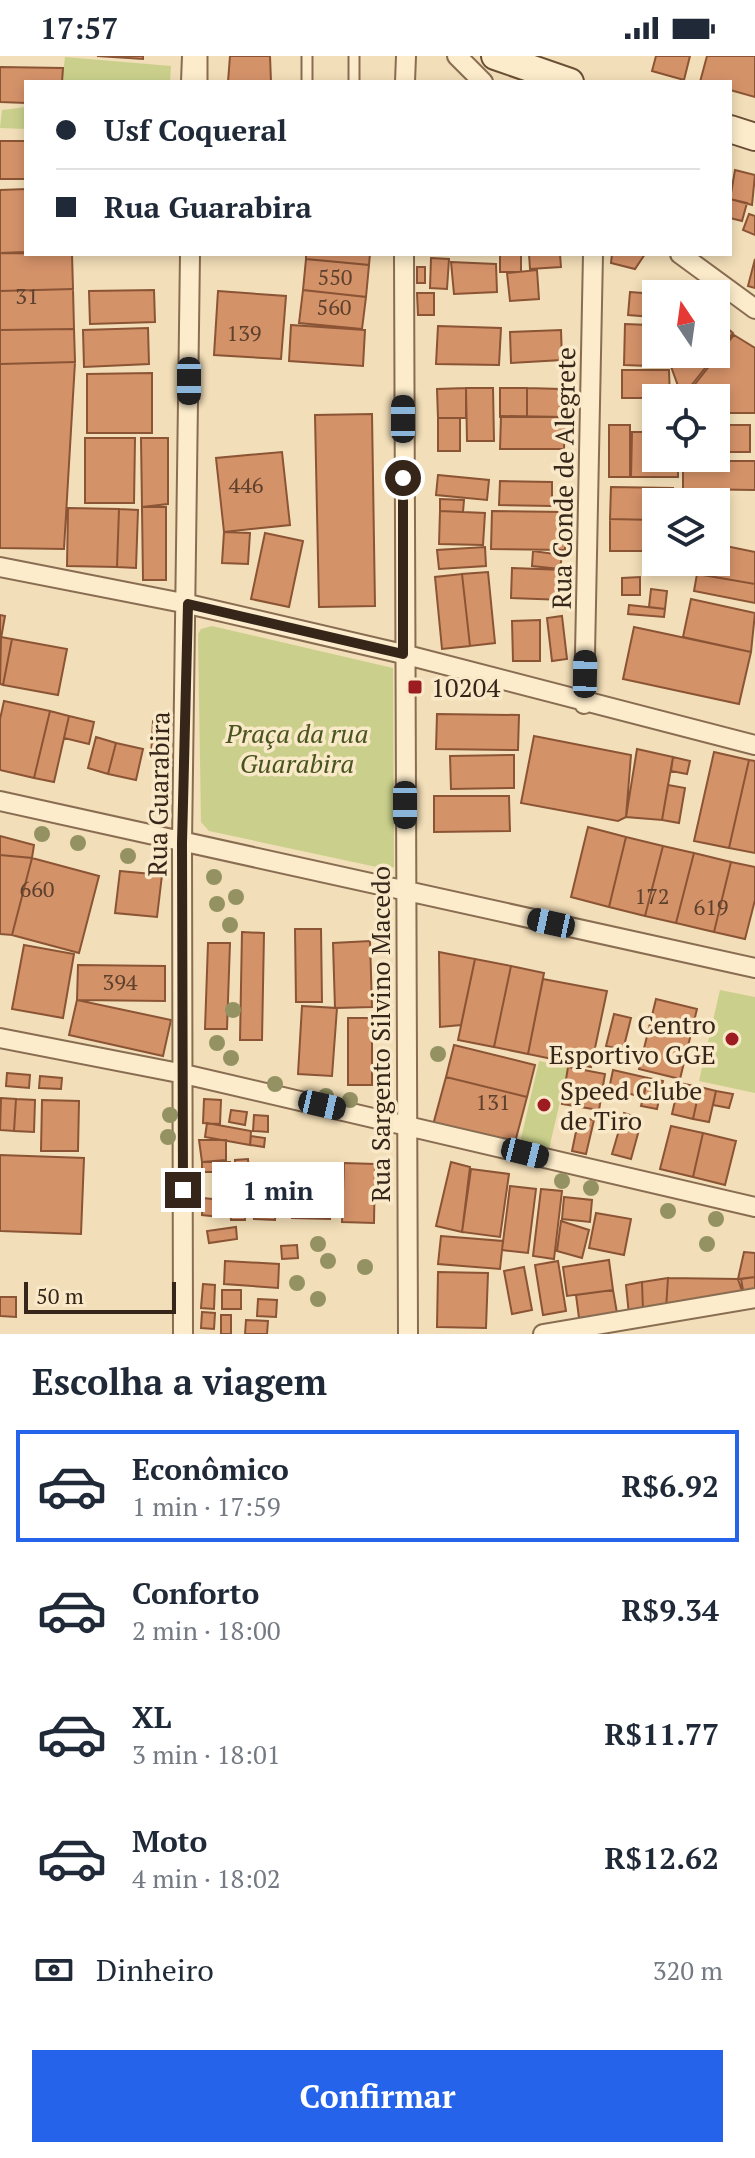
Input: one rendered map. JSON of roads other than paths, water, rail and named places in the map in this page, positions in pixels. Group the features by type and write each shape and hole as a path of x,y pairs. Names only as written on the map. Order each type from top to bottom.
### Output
{"main road":[{"path":"495,56 564,80"},
{"path":"732,130 755,137"}],"street":[{"path":"191,80 192,56"},
{"path":"405,80 406,56"},
{"path":"457,56 481,80"},
{"name":"Rua Guarabira","path":"183,1334 182,843 188,604 190,256"},
{"name":"Rua Sargento Silvino Macedo","path":"404,256 403,654 408,1334"},
{"name":"Rua Conde de Alegrete","path":"584,704 593,256"},
{"path":"683,256 755,309"},
{"path":"0,567 188,604 403,654 584,704 755,745"},
{"path":"0,801 755,968"},
{"path":"0,1038 184,1074 755,1207"},
{"path":"543,1334 623,1327 755,1298"}],"lane":[{"path":"202,56 202,80"},
{"path":"307,56 307,80"},
{"path":"354,56 354,80"}],"place":[{"name":"10204","path":"415,687"},
{"name":"Centro Esportivo GGE","path":"732,1039"},
{"name":"Speed Clube de Tiro","path":"544,1105"}],"park label":[{"name":"Praça da rua Guarabira","path":"297,748"}]}
